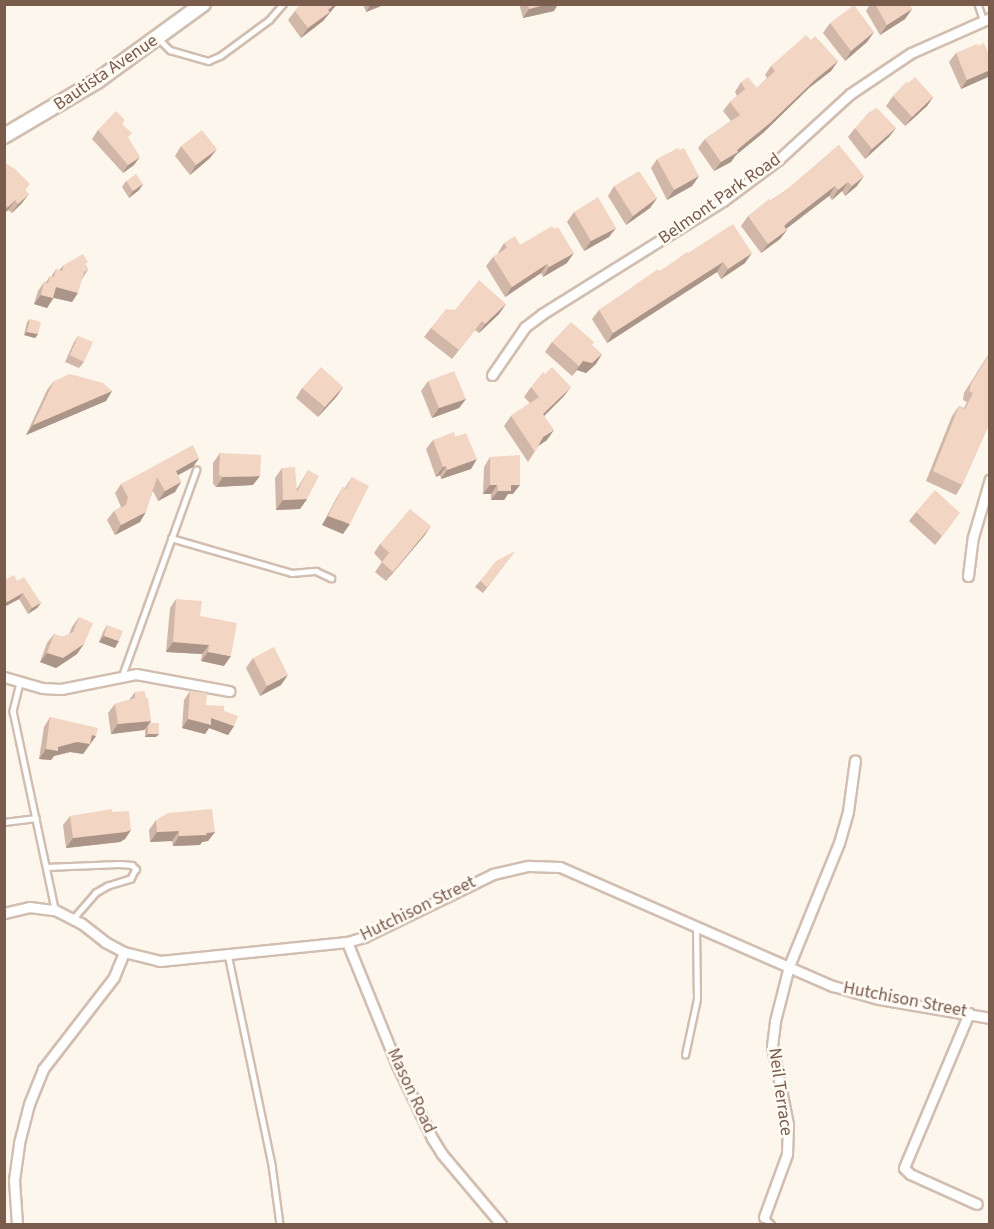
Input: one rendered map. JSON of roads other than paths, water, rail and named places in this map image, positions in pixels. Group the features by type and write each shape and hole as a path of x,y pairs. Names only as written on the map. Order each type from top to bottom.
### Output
{"street":[{"name":"Bautista Avenue","path":"4,136 98,81 203,4"},
{"name":"Belmont Park Road","path":"492,375 525,327 542,314 723,201 778,160 850,94 911,53 987,20"},
{"path":"968,576 973,537 990,479"},
{"path":"4,677 42,688 61,689 136,674 229,691"},
{"path":"789,966 839,843 848,811 855,760"},
{"name":"Hutchison Street","path":"4,913 29,908 55,910 124,952 160,962 347,942 364,937 493,874 529,866 560,867 833,986 879,999 990,1018"},
{"name":"Mason Road","path":"347,942 397,1065 432,1138 441,1154 501,1224"},
{"path":"17,1224 14,1180 19,1143 29,1104 43,1070 114,977 124,952"},
{"name":"Neil Terrace","path":"767,1221 787,1154 789,1124 772,1046 775,1021 789,966"},
{"path":"969,1013 904,1168 910,1174 977,1204"}],"lane":[{"path":"158,38 170,50 208,61 220,56 269,20 283,4"},
{"path":"978,4 987,20"},
{"path":"122,676 196,470"},
{"path":"171,538 292,573 316,571 331,578"},
{"path":"20,683 13,711 55,910"},
{"path":"4,822 36,818"},
{"path":"46,867 119,864 132,865 136,869 131,879 108,886 96,893 73,919"},
{"path":"686,1055 697,999 696,926"},
{"path":"228,954 272,1165 280,1224"}]}
